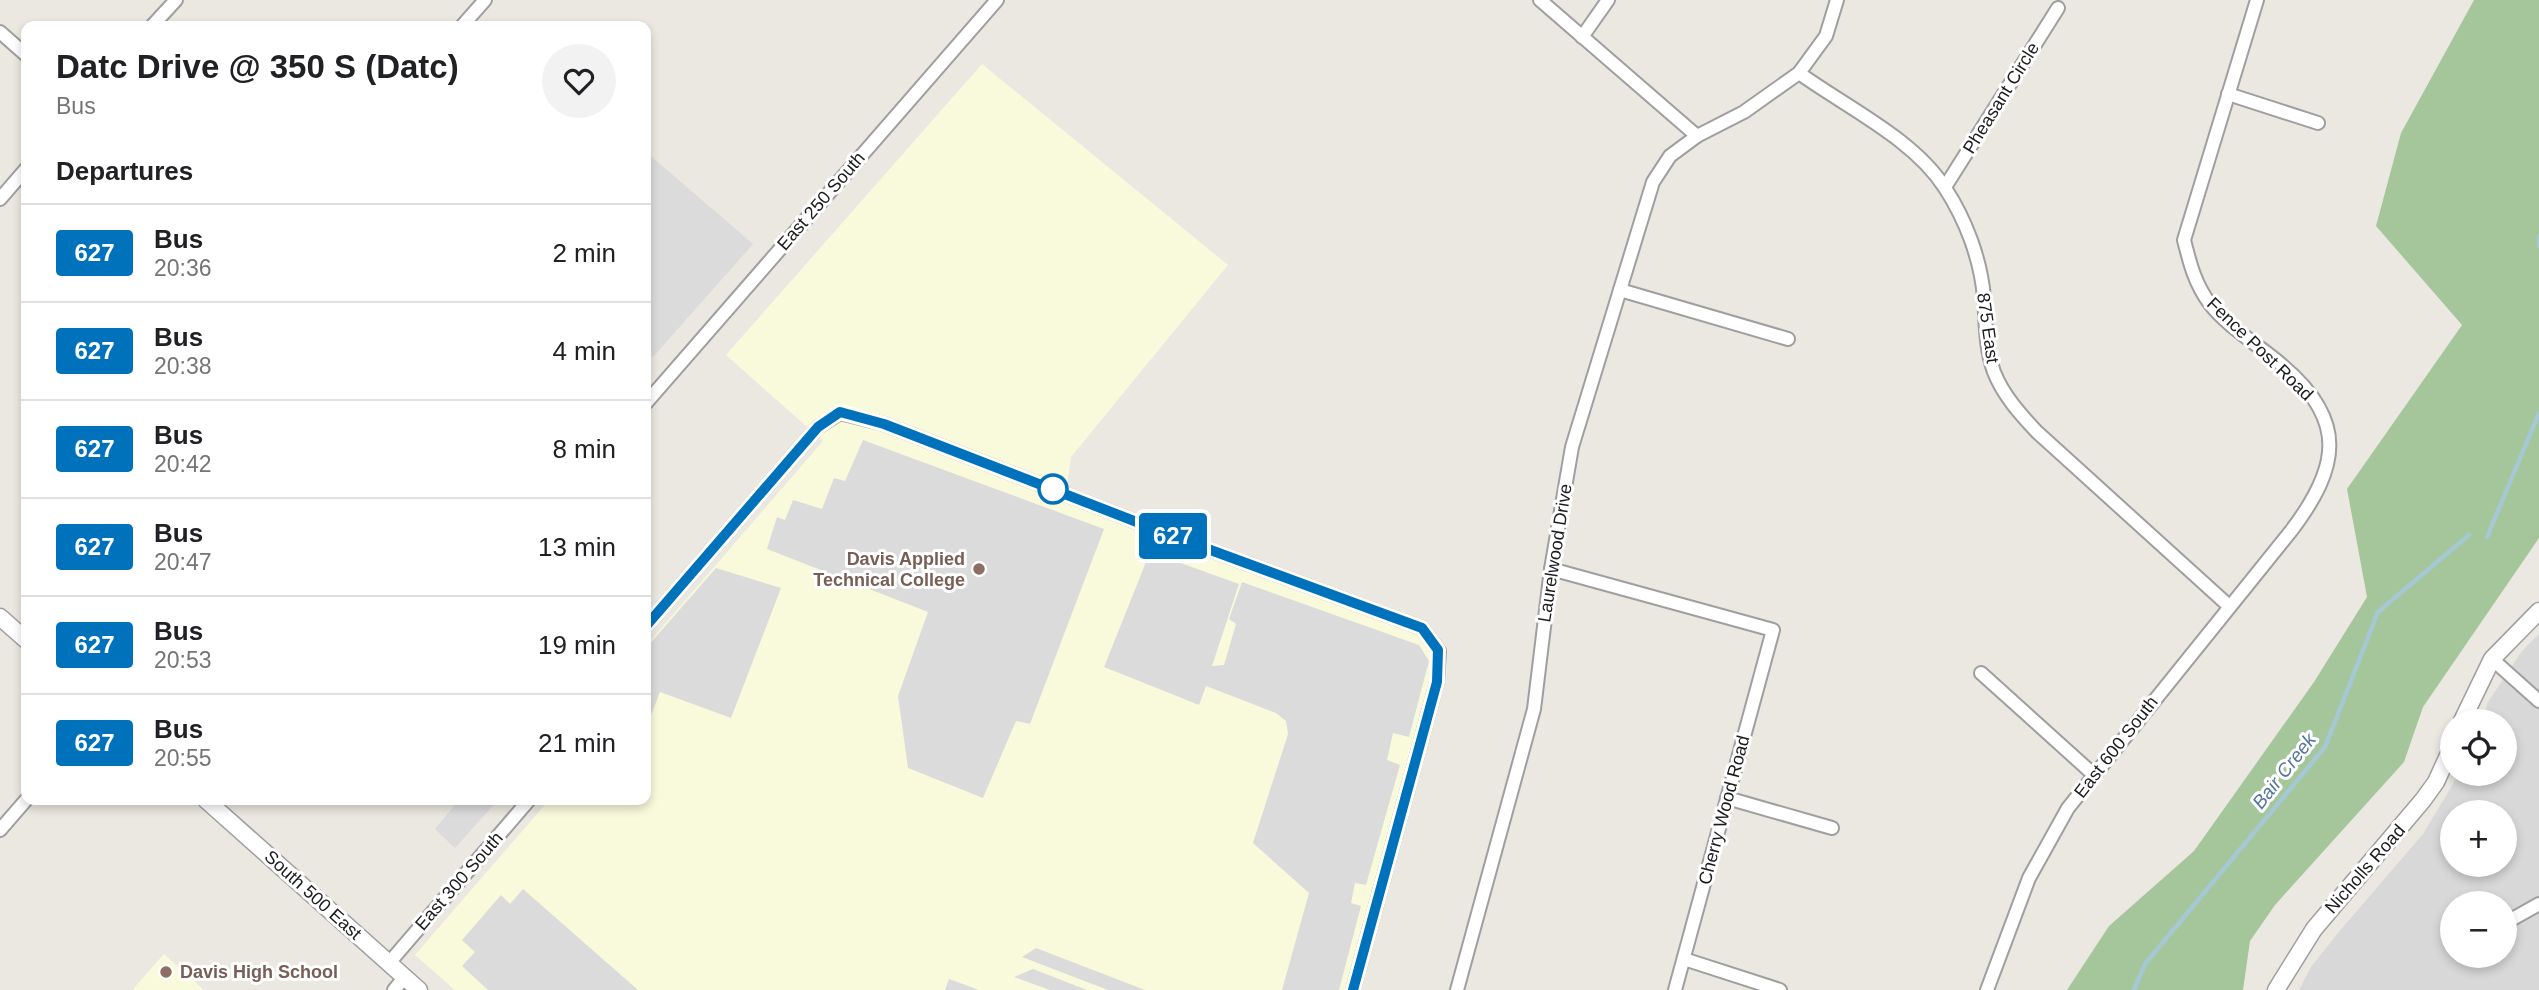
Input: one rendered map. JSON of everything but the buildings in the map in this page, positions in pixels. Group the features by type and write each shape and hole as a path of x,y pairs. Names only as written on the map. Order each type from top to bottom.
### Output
{"street":[{"path":"157,21 176,0"},
{"path":"466,21 485,0"},
{"name":"East 250 South","path":"651,396 997,0"},
{"path":"1540,0 1697,136"},
{"path":"1582,37 1608,0"},
{"name":"Laurelwood Drive","path":"1457,990 1534,709 1551,569 1572,447 1653,182 1670,156 1697,136 1744,112 1799,73 1826,36 1837,0"},
{"name":"Fence Post Road","path":"2256,0 2184,240 2192,276 2211,305 2313,395 2330,433 2327,474 2309,508 2291,531"},
{"name":"Pheasant Circle","path":"1945,187 2057,8"},
{"path":"0,32 21,51"},
{"name":"875 East","path":"1799,73 1888,133 1924,162 1945,187 1964,224 1980,268 1986,334 1994,371 2014,407 2037,432 2229,606"},
{"path":"2228,94 2318,123"},
{"path":"0,199 21,175"},
{"path":"1620,290 1788,339"},
{"path":"651,620 818,427 840,412 884,424 1178,538 1422,628 1438,650 1437,682 1353,990"},
{"name":"East 600 South","path":"1987,990 2029,878 2068,808 2291,531"},
{"name":"Cherry Wood Road","path":"1551,569 1773,629 1675,990"},
{"path":"2468,709 2492,659 2539,611"},
{"path":"0,617 21,636"},
{"path":"2492,659 2539,701"},
{"path":"1981,673 2093,774"},
{"name":"Nicholls Road","path":"2276,990 2299,948 2423,800 2440,773"},
{"path":"1727,798 1832,828"},
{"path":"0,830 22,805"},
{"name":"South 500 East","path":"212,805 419,990"},
{"name":"East 300 South","path":"389,963 525,805"},
{"path":"2517,916 2539,904"},
{"path":"1684,959 1780,990"},
{"path":"394,990 405,977"}],"shaded area":[{"name":"Davis Applied Technical College","path":"982,64 1228,265 1071,457 1065,500 1425,638 1437,658 1351,990 455,990 415,955 545,805 651,805 651,640 823,441 726,355"},
{"path":"651,156 753,244 651,356"},
{"path":"863,440 1104,529 1030,724 1016,721 983,798 908,768 898,696 928,612 767,549 777,517 785,520 793,500 822,509 834,478 845,481"},
{"path":"1150,552 1239,584 1212,666 1224,665 1236,624 1229,619 1242,582 1419,645 1429,661 1409,737 1393,733 1387,760 1400,765 1366,885 1355,883 1351,903 1361,906 1339,990 1282,990 1309,893 1253,843 1288,734 1286,721 1276,713 1206,686 1199,705 1104,667"},
{"path":"716,568 781,588 731,718 660,692 651,715 651,642"},
{"path":"2539,634 2539,990 2299,990 2311,967 2423,834 2440,806 2440,877 2517,877 2517,800 2443,800 2452,786 2517,786 2517,709 2485,709 2522,651"},
{"path":"455,805 494,805 455,848 435,829"},
{"path":"523,889 638,990 488,990 462,966 475,952 462,940 501,895 510,904"},
{"path":"1036,948 1145,990 1108,990 1022,957"},
{"name":"Davis High School","path":"164,954 204,990 132,990"},
{"path":"1033,969 1087,990 1050,990 1014,977"},
{"path":"949,979 979,990 945,990"}],"green space":[{"path":"2474,0 2539,0 2539,538 2423,707 2404,762 2275,905 2250,941 2243,990 2067,990 2109,926 2194,851 2314,682 2367,597 2347,489 2462,325 2376,226 2401,133"}],"waterway":[{"name":"Bair Creek","path":"2539,236 2539,246"},
{"name":"Bair Creek","path":"2487,537 2539,413"},
{"name":"Bair Creek","path":"2134,990 2145,964 2325,747 2378,612 2469,535"}],"bus line":[{"name":"627","path":"651,620 818,427 840,412 884,424 1178,538 1422,628 1438,650 1437,682 1353,990"}],"place":[{"name":"Davis Applied Technical College","path":"979,569"},
{"name":"Davis High School","path":"166,972"}]}
